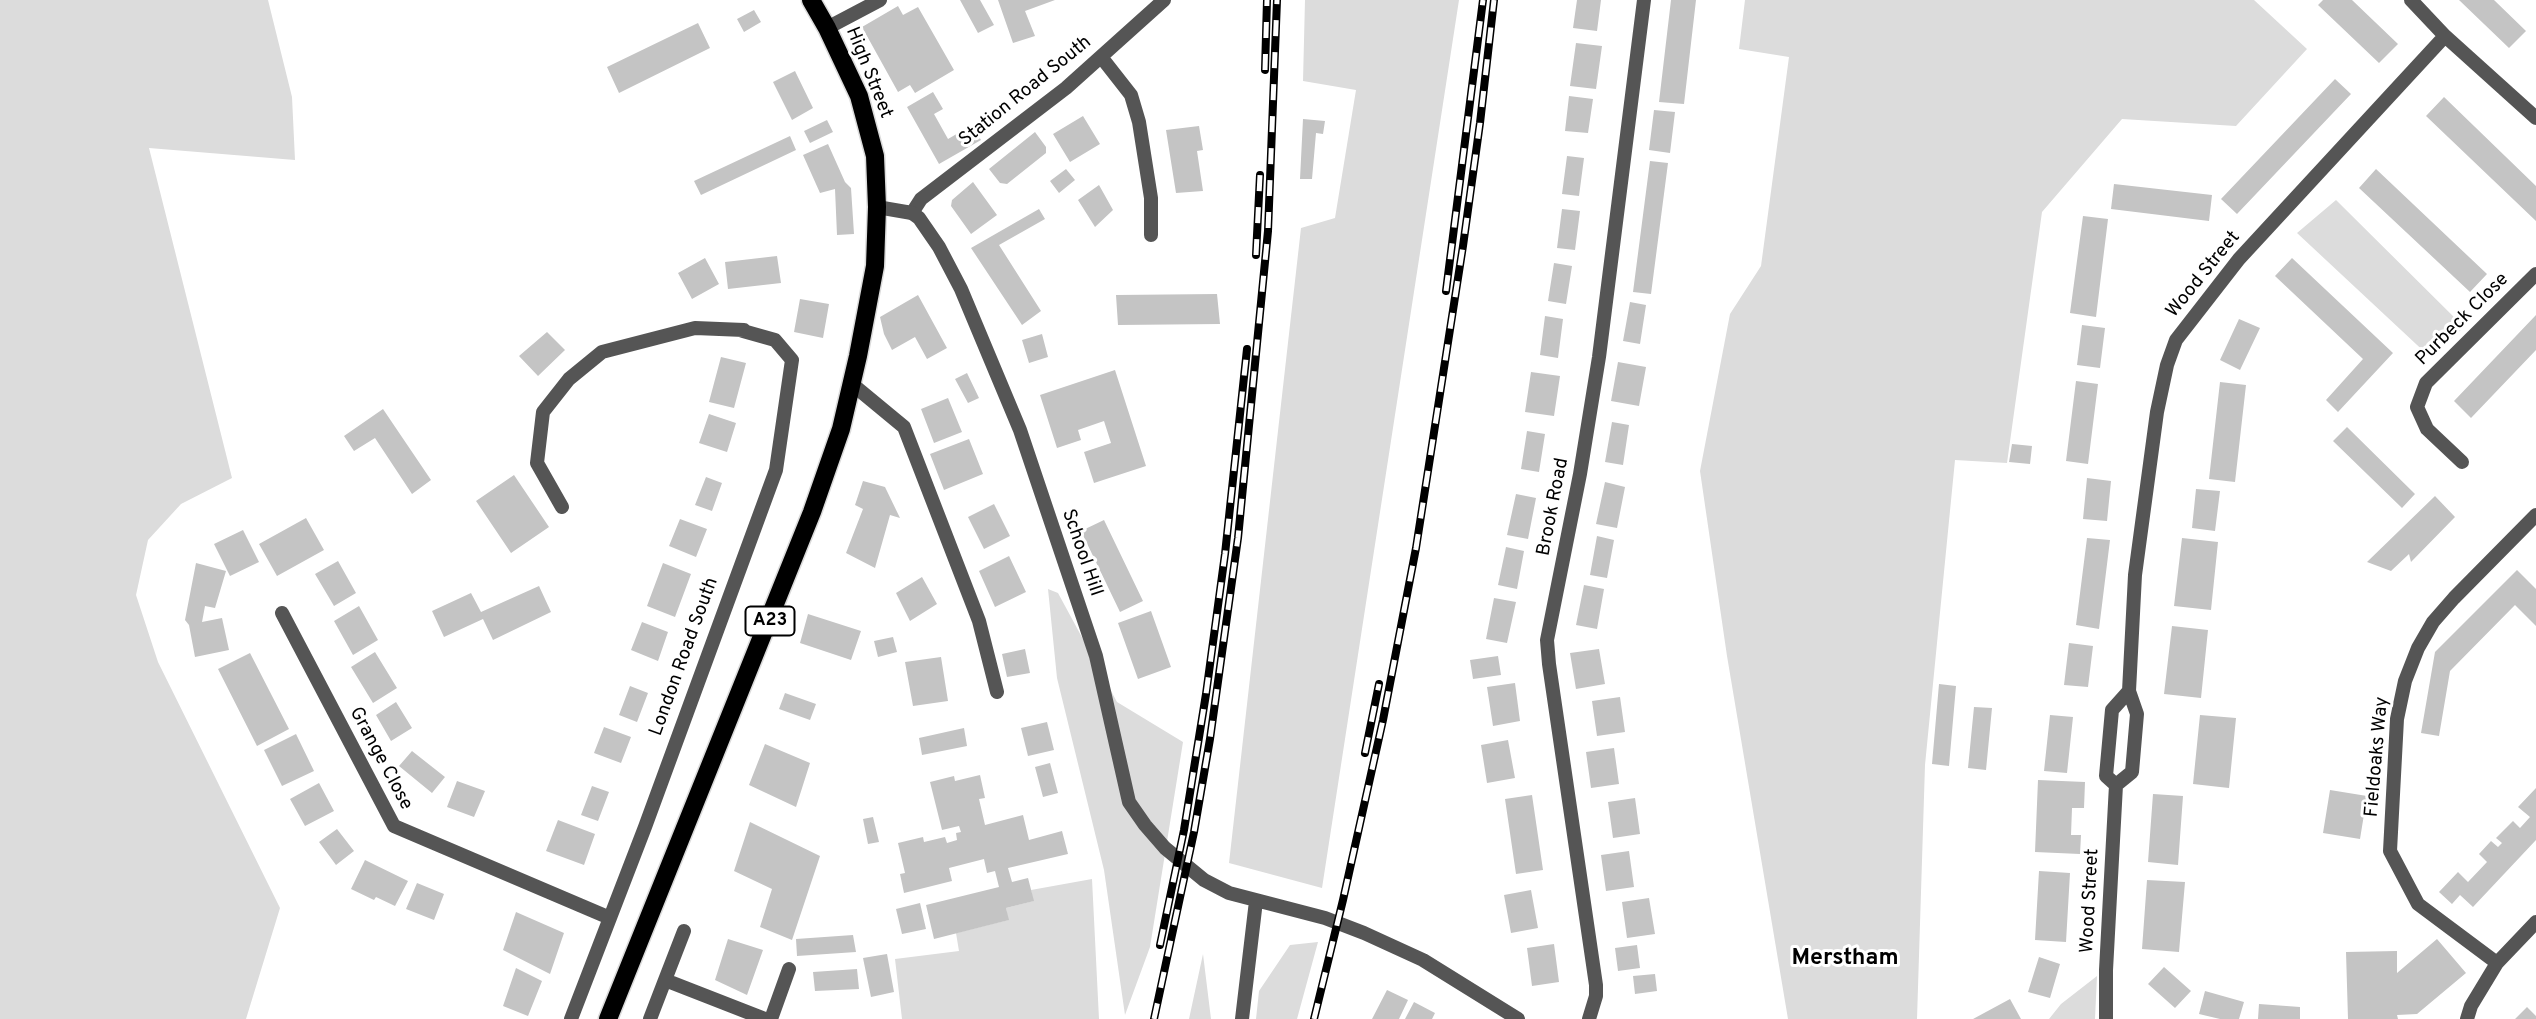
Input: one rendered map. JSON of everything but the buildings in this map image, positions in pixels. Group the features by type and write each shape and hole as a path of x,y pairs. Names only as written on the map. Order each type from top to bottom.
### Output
{"main road":[{"name":"High Street","path":"811,0 859,96 874,156 877,207"},
{"name":"A23","path":"608,1019 812,512 841,429 875,267 877,207"}],"street":[{"path":"827,28 880,0"},
{"name":"Station Road South","path":"912,213 921,200 1066,88 1164,0"},
{"name":"Brook Road","path":"1590,1019 1596,985 1547,640 1580,474 1599,356 1644,0"},
{"path":"2411,0 2445,36 2536,118"},
{"name":"Wood Street","path":"2106,1019 2116,785 2132,772 2137,714 2129,691 2135,575 2166,365 2176,340 2239,259 2445,36"},
{"path":"1101,58 1131,95 1139,122 1151,198 1151,235"},
{"path":"877,207 912,213"},
{"name":"School Hill","path":"912,213 926,225 961,289 1020,430 1096,656 1129,802 1165,848 1204,880 1229,893 1325,918 1364,933 1423,960 1518,1019"},
{"name":"Purbeck Close","path":"2462,462 2427,429 2417,407 2426,383 2536,274"},
{"name":"London Road South","path":"562,507 537,463 544,412 569,379 602,352 695,328 743,330 775,340 792,360 776,470 571,1019"},
{"path":"852,384 904,426 979,621 997,692"},
{"name":"Fieldoaks Way","path":"2497,963 2418,904 2390,852 2397,719 2405,681 2418,648 2433,622 2536,515"},
{"name":"Grange Close","path":"282,613 394,826 610,919"},
{"name":"Wood Street","path":"2116,785 2106,776 2112,710 2129,691"},
{"path":"1242,1019 1255,901"},
{"path":"2467,1019 2471,1006 2497,963 2536,922"},
{"path":"650,1019 684,931"},
{"path":"771,1019 789,969"},
{"path":"665,980 765,1019"}],"shaded area":[{"path":"0,0 268,0 292,97 295,160 149,148 232,478 181,504 148,540 136,595 158,662 280,908 246,1019 0,1019"},
{"path":"1305,0 1459,0 1322,888 1229,863 1301,228 1335,218 1356,90 1303,81"},
{"path":"1745,0 2254,0 2307,49 2236,126 2122,119 2042,212 2007,463 1955,460 1925,765 1917,1019 1788,1019 1727,656 1700,471 1730,314 1761,266 1789,57 1739,49"},
{"path":"2336,200 2464,327 2431,358 2297,233"},
{"path":"1048,589 1058,593 1117,702 1183,742 1150,947 1125,1015 1104,870 1057,678"},
{"path":"1092,879 1099,1019 902,1019 895,959 959,951 956,933 1008,920 1006,908 1033,901 1031,890"},
{"path":"1318,942 1297,1019 1256,1019 1259,991 1290,945"},
{"path":"1203,954 1211,1019 1189,1019"},
{"path":"2097,976 2095,1019 2049,1019 2061,1004"}],"railway":[{"path":"1265,70 1267,0"},
{"path":"1154,1019 1194,832 1238,538 1268,231 1277,0"},
{"path":"1446,291 1483,0"},
{"path":"1314,1019 1383,720 1416,548 1463,246 1494,0"},
{"path":"1256,255 1260,175"},
{"path":"1160,945 1184,830 1206,694 1225,554 1247,349"},
{"path":"1365,753 1379,684"}],"district":[{"name":"Merstham","path":"1845,959"}]}
